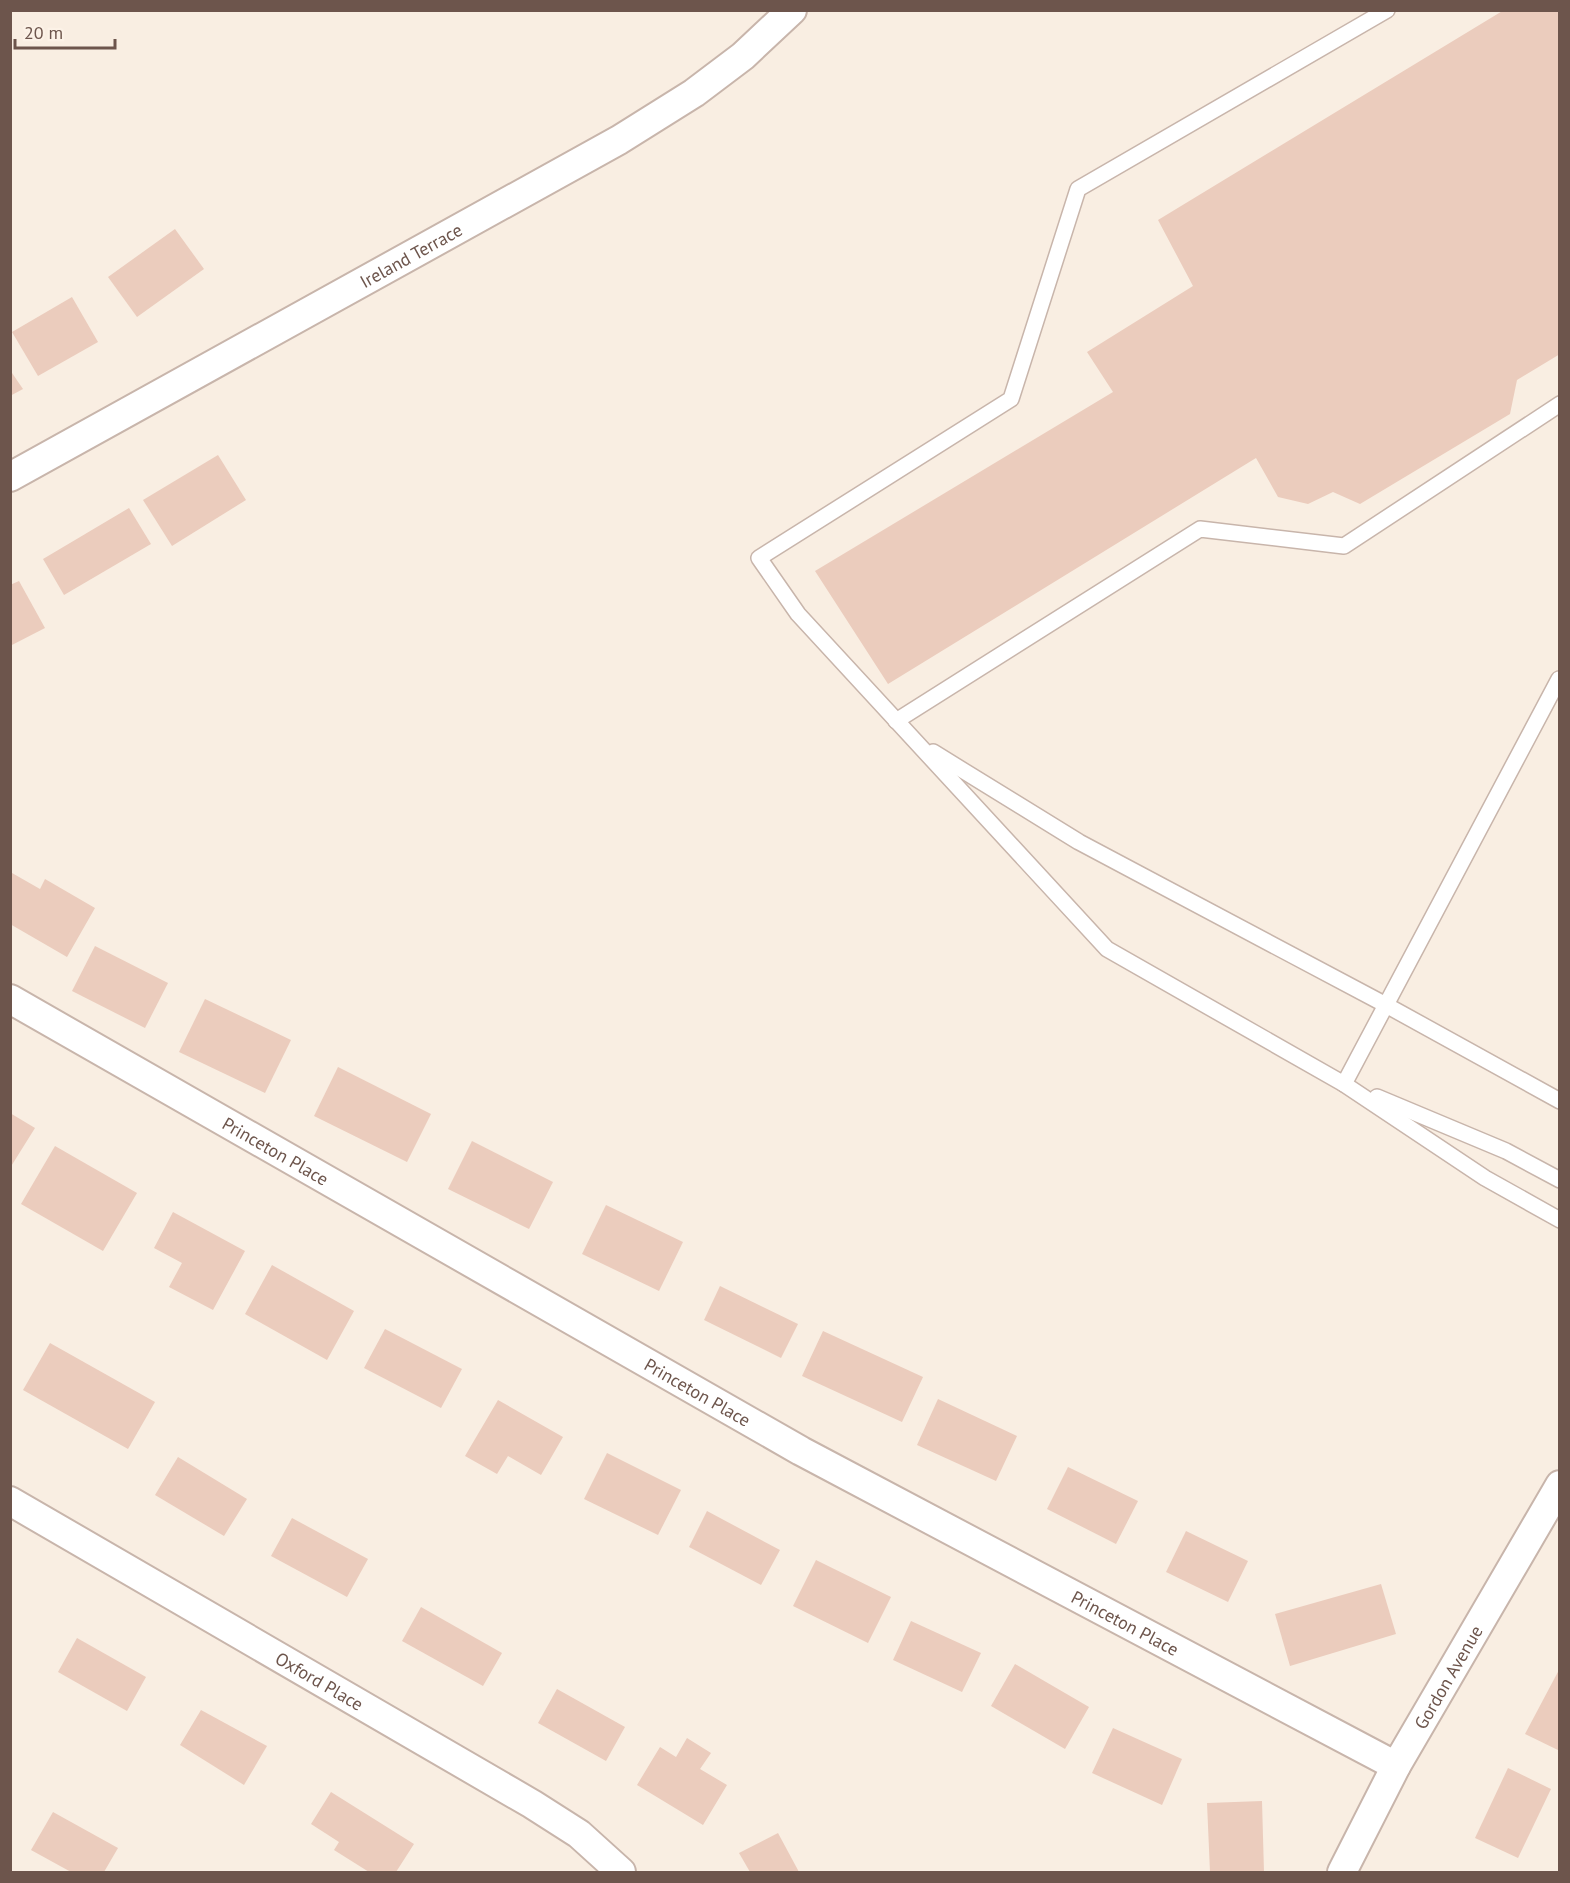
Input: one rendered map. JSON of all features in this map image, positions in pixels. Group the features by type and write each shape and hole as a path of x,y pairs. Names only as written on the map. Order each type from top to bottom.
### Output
{"street":[{"name":"Ireland Terrace","path":"10,477 619,141 694,93 743,56 792,10"},
{"name":"Princeton Place","path":"10,999 801,1452 1396,1766"},
{"name":"Gordon Avenue","path":"1342,1872 1396,1766 1560,1485"},
{"name":"Oxford Place","path":"10,1501 532,1804 579,1834 621,1872"}],"lane":[{"path":"1387,10 1078,189 1011,399 759,558 798,614 1107,950 1344,1084 1485,1178 1560,1220"},
{"path":"896,721 1200,529 1344,546 1560,404"},
{"path":"1344,1084 1559,679"},
{"path":"915,741 1079,842 1386,1005 1560,1101"},
{"path":"1344,1084 1506,1151 1560,1180"}],"building":[{"path":"1504,10 1560,10 1560,354 1517,380 1510,414 1360,504 1333,492 1308,504 1278,497 1256,458 888,684 815,571 1113,392 1087,352 1193,286 1158,220"},
{"path":"175,229 204,269 137,317 108,277"},
{"path":"72,297 98,342 38,376 12,332"},
{"path":"10,370 23,389 10,396"},
{"path":"218,455 246,500 172,546 143,500"},
{"path":"129,508 151,544 64,595 43,559"},
{"path":"19,581 45,628 10,646 10,585"},
{"path":"12,873 40,889 45,879 95,908 67,957 10,924"},
{"path":"95,946 168,983 145,1028 72,991"},
{"path":"205,999 291,1040 265,1093 179,1052"},
{"path":"338,1067 431,1114 407,1162 314,1116"},
{"path":"10,1113 35,1128 10,1168"},
{"path":"472,1141 553,1182 529,1229 448,1189"},
{"path":"55,1146 137,1193 103,1251 21,1204"},
{"path":"606,1205 683,1242 659,1291 582,1254"},
{"path":"173,1212 245,1251 213,1310 169,1287 182,1263 154,1248"},
{"path":"272,1265 354,1311 327,1360 245,1314"},
{"path":"720,1286 798,1324 781,1358 704,1320"},
{"path":"385,1329 462,1369 441,1408 364,1368"},
{"path":"823,1331 923,1377 902,1422 802,1376"},
{"path":"50,1343 155,1402 128,1449 23,1390"},
{"path":"938,1399 1017,1436 996,1481 917,1445"},
{"path":"498,1400 563,1437 541,1475 508,1456 497,1474 465,1456"},
{"path":"607,1453 681,1490 658,1535 584,1499"},
{"path":"178,1457 247,1499 224,1536 155,1495"},
{"path":"1068,1467 1138,1501 1116,1544 1047,1509"},
{"path":"707,1511 780,1550 761,1585 689,1547"},
{"path":"292,1518 368,1559 347,1597 271,1556"},
{"path":"1186,1531 1248,1561 1228,1602 1166,1572"},
{"path":"816,1560 891,1597 868,1643 793,1606"},
{"path":"1381,1584 1396,1634 1290,1666 1275,1614"},
{"path":"421,1607 502,1653 483,1686 402,1641"},
{"path":"911,1621 981,1653 962,1692 893,1660"},
{"path":"77,1638 146,1677 127,1711 58,1672"},
{"path":"1015,1664 1089,1707 1065,1749 991,1706"},
{"path":"1560,1668 1560,1751 1525,1734"},
{"path":"557,1689 625,1727 606,1761 538,1723"},
{"path":"201,1710 267,1746 244,1785 180,1745"},
{"path":"1113,1728 1182,1759 1162,1805 1092,1773"},
{"path":"687,1738 711,1753 700,1769 727,1785 703,1825 637,1785 660,1747 676,1757"},
{"path":"1508,1768 1551,1789 1518,1858 1475,1838"},
{"path":"331,1792 414,1844 396,1872 369,1872 334,1850 339,1842 311,1824"},
{"path":"1262,1801 1264,1872 1210,1872 1207,1803"},
{"path":"53,1812 118,1848 104,1872 71,1872 31,1850"},
{"path":"778,1833 799,1872 750,1872 739,1853"}]}
